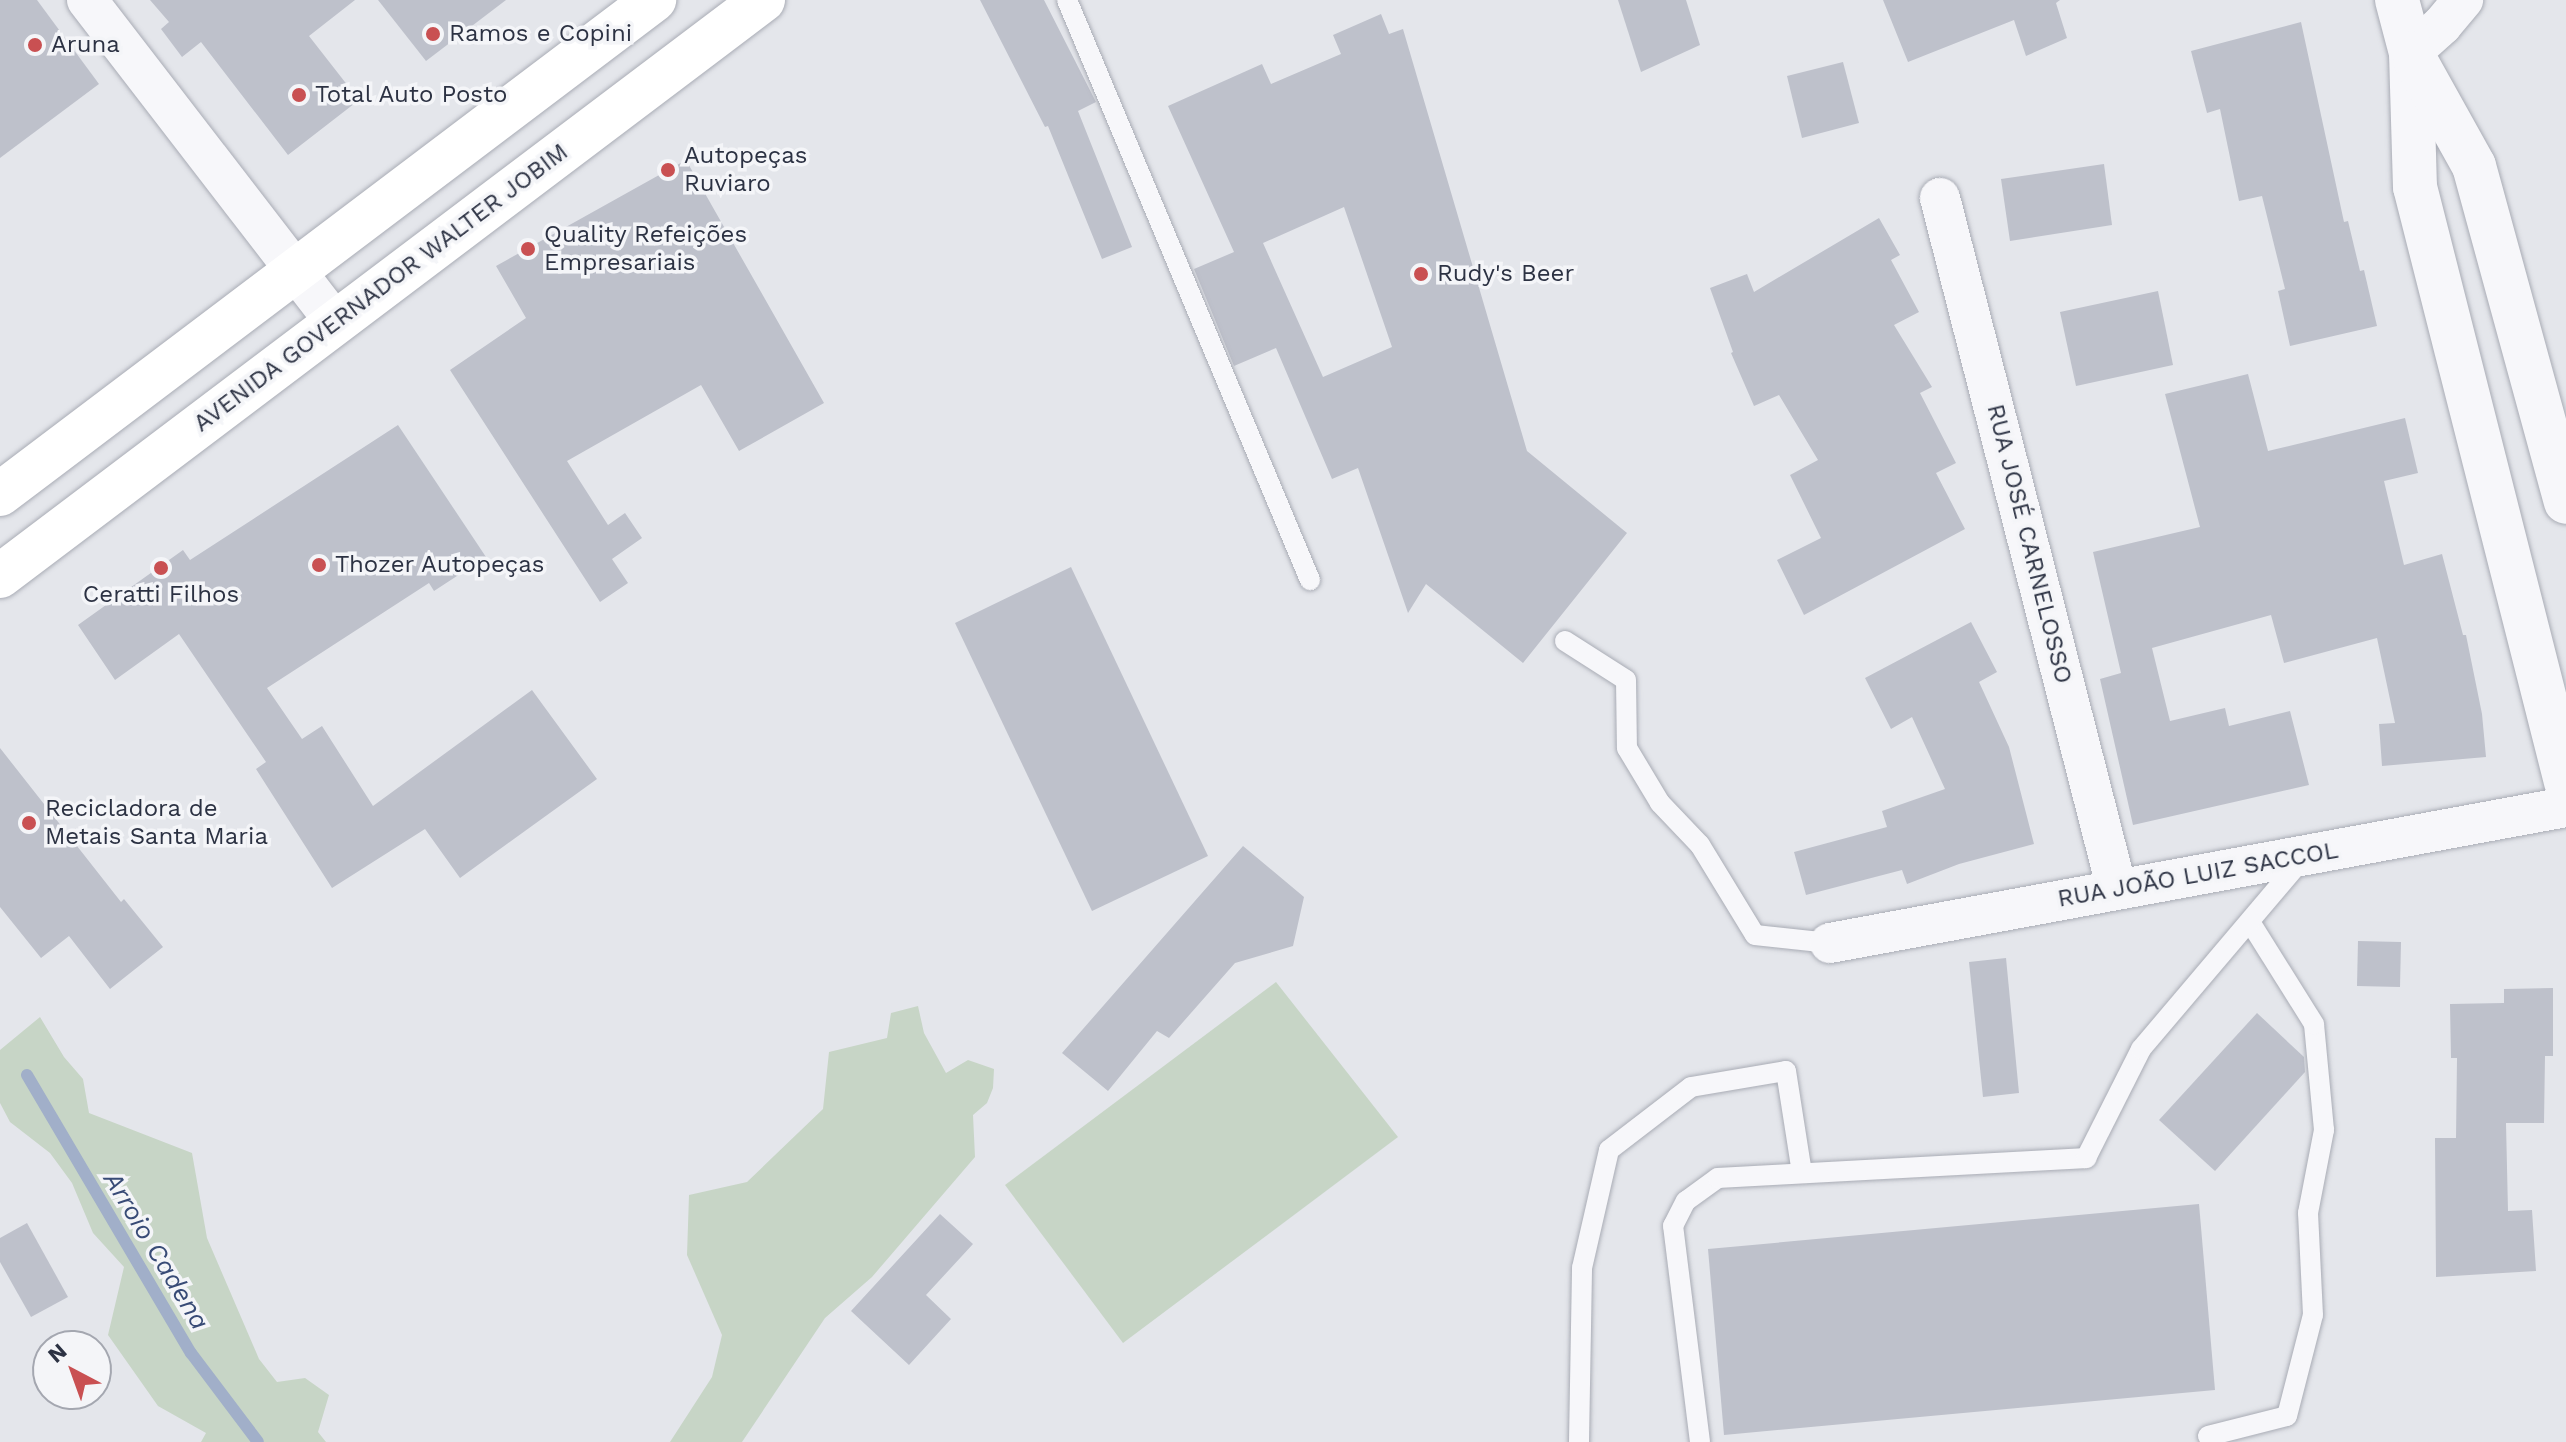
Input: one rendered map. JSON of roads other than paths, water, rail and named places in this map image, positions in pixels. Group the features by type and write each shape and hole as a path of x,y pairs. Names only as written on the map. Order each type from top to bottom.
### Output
{"main road":[{"path":"0,494 654,0"},
{"name":"AVENIDA GOVERNADOR WALTER JOBIM","path":"0,576 763,0"},
{"path":"197,345 236,398"}],"street":[{"path":"87,0 335,322"},
{"path":"2397,0 2411,53 2415,187 2566,782"},
{"path":"2411,53 2442,25 2463,0"},
{"path":"2411,53 2474,166 2566,502"},
{"name":"RUA JOSÉ CARNELOSSO","path":"1940,198 2117,890"},
{"name":"RUA JOÃO LUIZ SACCOL","path":"1830,943 2566,807"}],"lane":[{"path":"1067,0 1310,580"},
{"path":"1565,641 1626,680 1627,748 1660,803 1700,845 1755,935 1830,943"},
{"path":"1700,1442 1673,1226 1686,1201 1718,1178 2086,1158 2141,1049 2305,856"},
{"path":"2208,1436 2287,1416 2313,1315 2308,1213 2324,1130 2314,1024 2250,922"},
{"path":"1579,1442 1582,1268 1609,1150 1691,1087 1786,1071 1802,1173"}],"waterway":[{"name":"Arroio Cadena","path":"27,1075 191,1353 258,1442"}],"place":[{"name":"Ramos e Copini","path":"433,34"},
{"name":"Aruna","path":"35,45"},
{"name":"Total Auto Posto","path":"299,95"},
{"name":"Autopeças Ruviaro","path":"668,170"},
{"name":"Quality Refeições Empresariais","path":"528,249"},
{"name":"Rudy's Beer","path":"1421,274"},
{"name":"Thozer Autopeças","path":"319,565"},
{"name":"Ceratti Filhos","path":"161,568"},
{"name":"Recicladora de Metais Santa Maria","path":"29,823"}]}
